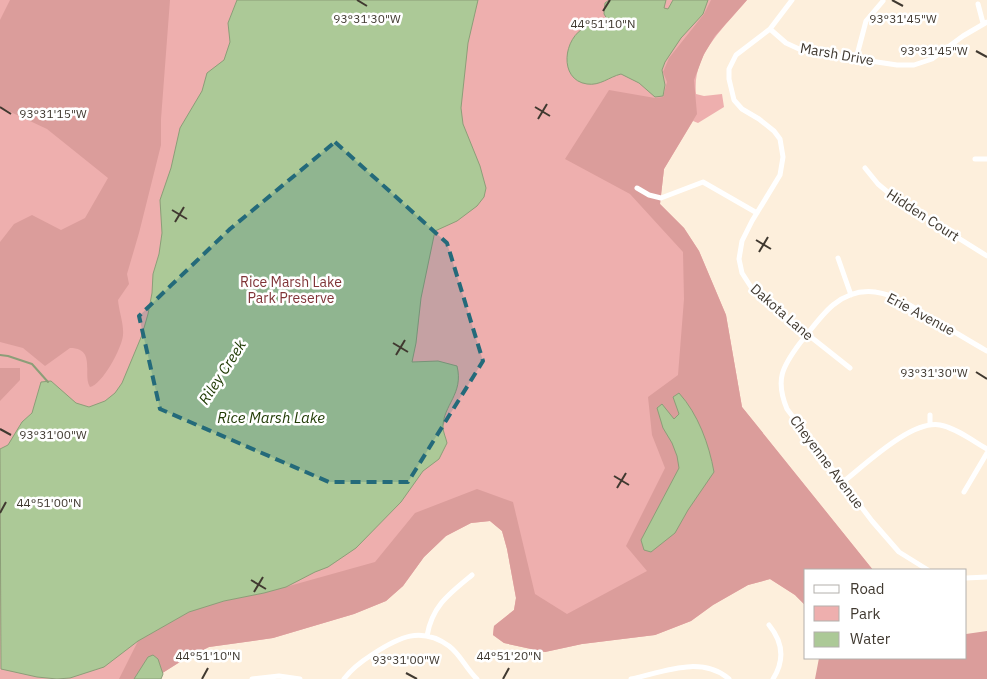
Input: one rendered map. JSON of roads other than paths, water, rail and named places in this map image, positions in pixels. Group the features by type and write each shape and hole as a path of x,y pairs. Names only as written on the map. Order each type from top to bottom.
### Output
{"street":[{"name":"Dakota Lane","path":"792,0 770,29 736,55 729,69 731,90 736,102 742,109 774,131 780,139 783,157 780,175 742,241 739,260 742,274 762,298 850,368"},
{"path":"856,59 866,21 883,1"},
{"path":"978,4 985,23"},
{"name":"Marsh Drive","path":"770,29 786,43 799,49 897,65 914,65 932,59 985,23"},
{"path":"975,158 987,159"},
{"name":"Hidden Court","path":"865,168 878,184 896,199 987,256"},
{"path":"637,188 649,195 661,198 703,182 757,213"},
{"path":"838,258 851,295"},
{"name":"Erie Avenue","path":"807,335 832,306 851,295 881,292 898,298 987,351"},
{"name":"Cheyenne Avenue","path":"807,335 786,361 781,374 780,388 788,409 872,521 899,552 926,569"},
{"path":"930,415 930,424"},
{"path":"843,482 905,434 915,428 930,424 950,428 987,451 964,492"},
{"path":"427,636 431,620 441,603 472,575"},
{"path":"967,578 987,577"},
{"path":"770,625 781,644 780,664 773,679"},
{"path":"344,679 360,663 396,640 407,637 427,636 438,640 454,650 477,679"},
{"path":"631,679 696,666 714,669 729,679"},
{"path":"252,679 279,676 300,679"}],"water":[{"name":"Rice Marsh Lake","path":"237,0 478,0 468,43 461,108 463,124 480,166 486,188 484,197 477,206 457,221 435,231 421,298 412,362 438,361 457,366 458,384 444,419 443,429 447,443 439,459 423,471 401,502 356,548 328,567 286,587 224,601 189,612 138,641 104,667 70,678 37,677 1,669 0,449 8,445 22,422 32,413 41,382 51,381 76,403 89,407 105,401 115,393 122,383 142,335 148,314 153,274 159,254 162,233 160,200 171,168 180,128 202,91 207,73 224,60 230,42 228,23"},
{"path":"609,0 666,0 664,8 668,9 673,0 708,0 703,14 681,38 665,62 662,70 665,85 663,96 655,97 639,83 621,74 600,83 592,84 578,81 571,75 567,58 572,40 578,32 586,27 609,22 604,14 605,3"},
{"path":"679,393 692,410 702,430 714,472 675,533 651,552 644,550 641,540 679,468 677,456 663,428 657,408 662,404 674,419 679,414 673,397"},
{"path":"153,655 158,659 163,674 161,679 134,679 148,657"}],"waterway":[{"name":"Riley Creek","path":"0,355 32,364 48,382"}],"park label":[{"name":"Rice Marsh Lake Park Preserve","path":"291,290"}]}
